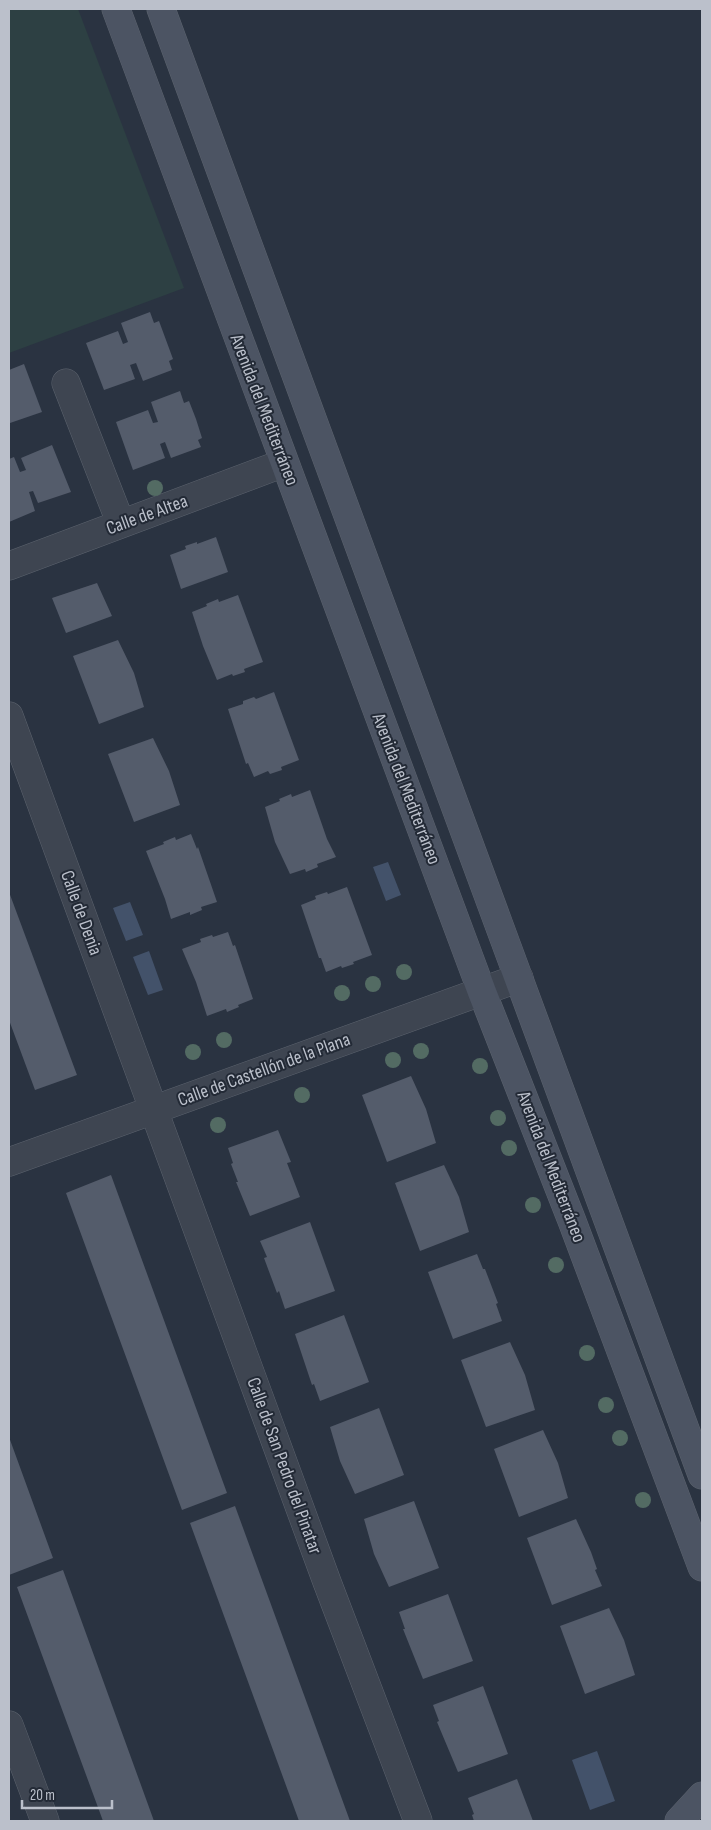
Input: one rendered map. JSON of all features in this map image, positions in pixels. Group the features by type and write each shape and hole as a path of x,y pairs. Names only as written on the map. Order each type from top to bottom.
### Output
{"street":[{"name":"Avenida del Mediterráneo","path":"116,9 482,992 572,1221 702,1567"},
{"name":"Avenida del Mediterráneo","path":"161,9 702,1474"},
{"path":"66,383 121,524"},
{"name":"Calle de Altea","path":"9,566 284,462"},
{"name":"Calle de Denia","path":"9,716 153,1110"},
{"name":"Calle de Castellón de la Plana","path":"9,1162 519,978"},
{"name":"Calle de San Pedro del Pinatar","path":"153,1110 418,1821"},
{"path":"9,1725 45,1821"},
{"path":"679,1821 702,1796"}],"shaded area":[{"path":"9,9 78,9 184,288 9,353"}],"water":[{"path":"388,862 401,895 386,901 373,867"},
{"path":"130,902 143,935 126,941 113,908"},
{"path":"149,951 163,990 148,995 133,957"},
{"path":"597,1751 615,1801 590,1810 572,1760"}],"building":[{"path":"150,312 154,323 159,321 173,359 169,361 172,370 143,381 136,363 130,365 135,379 104,390 86,343 118,331 123,344 128,342 121,323"},
{"path":"24,364 42,412 10,423 9,370"},
{"path":"180,391 184,403 189,401 196,419 202,438 198,440 201,447 171,458 165,442 160,444 165,458 133,470 116,422 148,410 153,423 158,422 151,402"},
{"path":"52,445 71,492 38,503 33,491 29,492 35,511 9,522 9,459 14,457 20,472 26,470 21,458"},
{"path":"216,537 228,572 181,589 170,555 186,549 185,546"},
{"path":"97,583 112,616 66,633 52,598"},
{"path":"238,595 263,662 244,669 245,672 233,676 232,674 217,680 192,612 218,599 219,602"},
{"path":"118,640 134,673 144,707 99,724 73,656"},
{"path":"274,692 299,760 281,767 282,770 270,774 268,771 254,777 248,763 246,764 228,709 243,704 243,701 254,697 256,699"},
{"path":"153,738 169,771 180,805 134,822 108,754"},
{"path":"310,790 327,839 336,857 317,864 318,867 306,872 305,869 290,874 275,842 265,807 291,794 292,797"},
{"path":"191,834 197,849 198,847 217,902 201,907 202,910 190,915 190,912 171,919 146,851 164,844 163,842 175,837 176,840"},
{"path":"347,887 372,955 353,962 354,964 342,968 341,966 326,972 321,958 319,958 301,905 316,899 315,896 327,892 328,894"},
{"path":"9,892 77,1075 35,1090 9,1020"},
{"path":"228,932 233,946 235,945 253,999 227,1012 226,1009 207,1016 196,982 182,949 201,942 200,939"},
{"path":"411,1076 426,1109 436,1143 387,1162 362,1095"},
{"path":"278,1130 291,1162 287,1163 300,1197 250,1216 236,1182 238,1182 231,1164 233,1163 228,1148"},
{"path":"444,1165 459,1197 469,1232 420,1251 395,1183"},
{"path":"111,1175 227,1493 182,1510 66,1193"},
{"path":"310,1222 335,1291 285,1309 264,1258 267,1257 260,1241"},
{"path":"477,1254 498,1303 496,1304 502,1321 453,1339 428,1272"},
{"path":"344,1315 369,1382 320,1401 314,1384 312,1385 295,1334"},
{"path":"510,1342 525,1375 535,1410 486,1427 461,1360"},
{"path":"379,1408 404,1475 355,1494 340,1461 330,1427"},
{"path":"543,1430 558,1463 568,1498 519,1517 494,1449"},
{"path":"9,1437 53,1558 9,1575"},
{"path":"414,1501 439,1568 389,1587 374,1554 364,1519"},
{"path":"235,1506 350,1821 299,1821 190,1523"},
{"path":"576,1519 591,1552 597,1569 595,1570 602,1586 552,1605 527,1538"},
{"path":"63,1570 154,1821 103,1821 17,1587"},
{"path":"448,1594 473,1661 423,1679 403,1629 405,1629 399,1612"},
{"path":"609,1608 624,1640 635,1675 585,1694 560,1626"},
{"path":"483,1686 508,1754 458,1772 437,1722 439,1721 433,1705"},
{"path":"517,1779 533,1821 474,1821 472,1815 474,1814 468,1798"}]}
